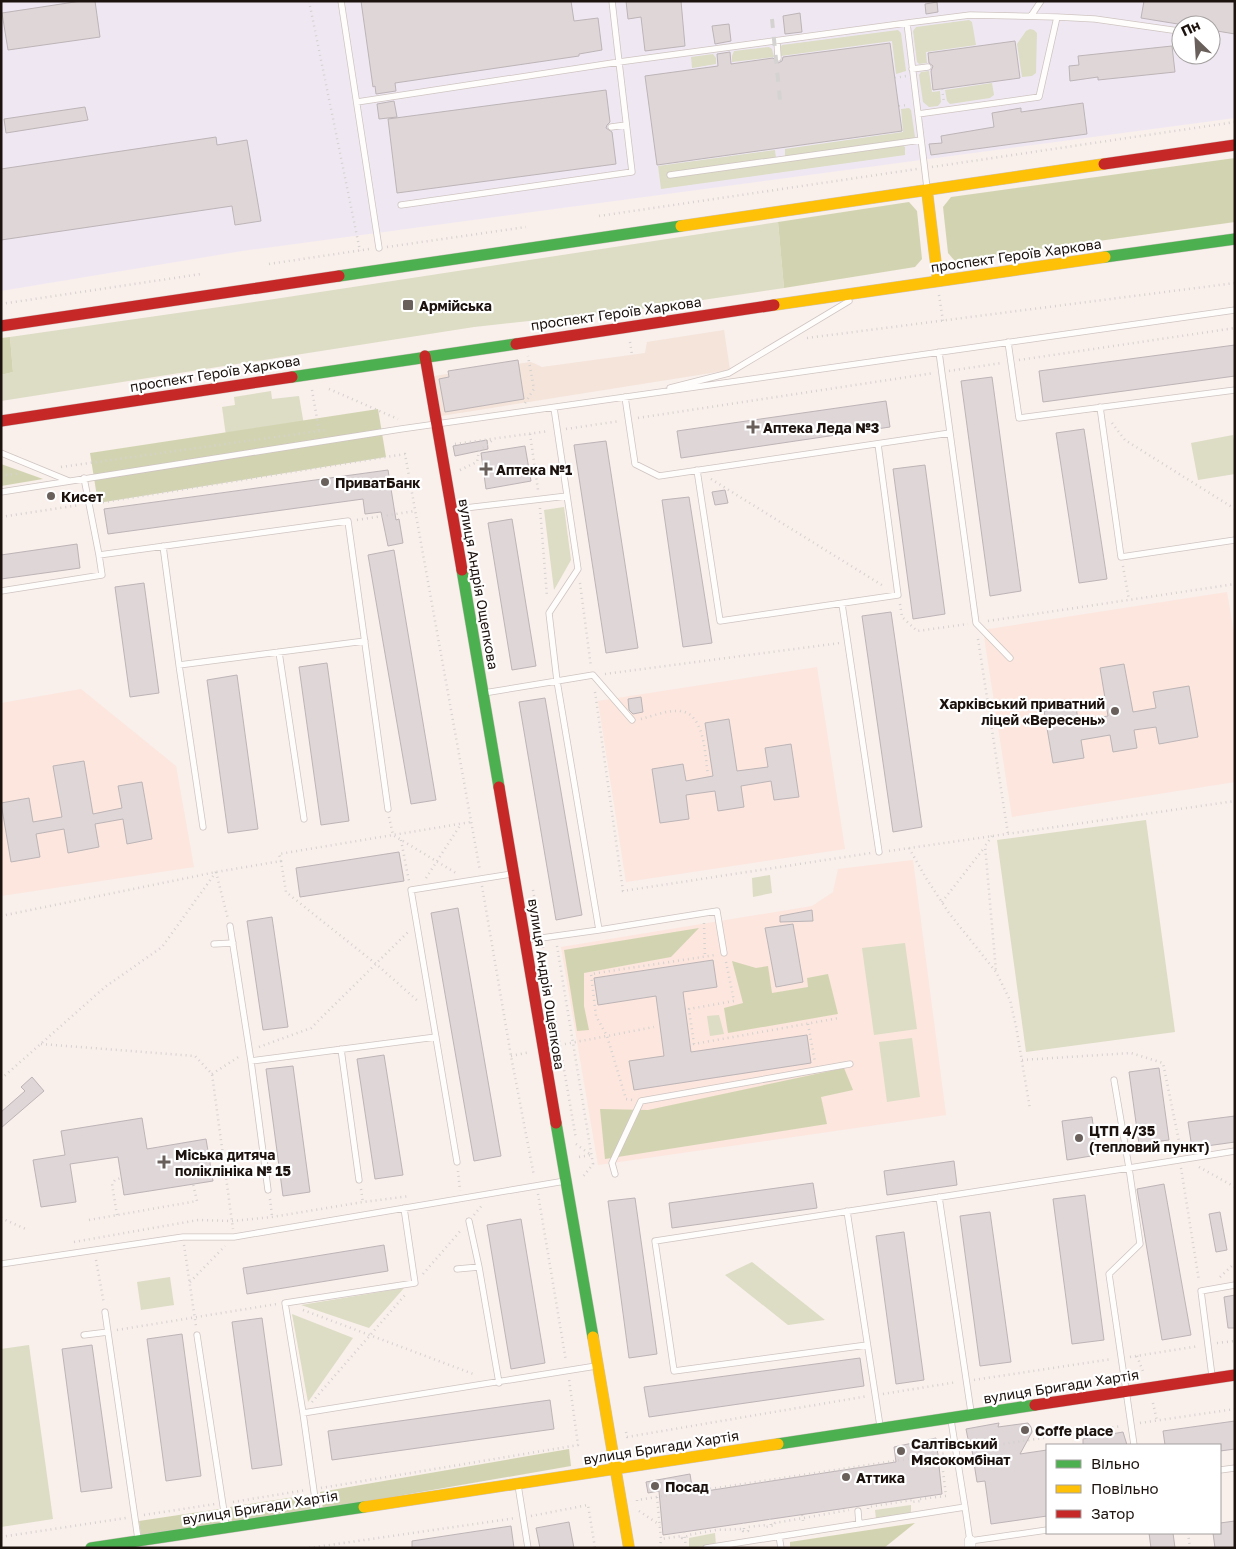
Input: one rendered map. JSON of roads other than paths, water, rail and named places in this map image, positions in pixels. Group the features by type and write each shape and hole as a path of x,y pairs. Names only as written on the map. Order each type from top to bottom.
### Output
{"main road":[{"path":"1,326 1235,145"},
{"path":"927,190 938,281"},
{"name":"проспект Героїв Харкова","path":"1,421 866,290 1235,240"},
{"name":"вулиця Андрія Ощепкова","path":"425,356 629,1548"},
{"name":"вулиця Бригади Хартія","path":"91,1548 1235,1375"}],"lane":[{"path":"341,1 380,248"},
{"path":"401,205 632,172 612,1"},
{"path":"1031,16 1041,1"},
{"path":"358,102 619,62 970,15 1057,17 1171,30"},
{"path":"918,114 1039,97 1057,17"},
{"path":"906,23 927,190"},
{"path":"777,41 778,58"},
{"path":"912,69 928,67"},
{"path":"611,127 626,125"},
{"path":"670,175 921,140"},
{"path":"637,396 730,373 866,290"},
{"path":"1,492 437,425 1235,310"},
{"path":"1008,342 1020,418 1235,390"},
{"path":"939,352 976,623 1010,658"},
{"path":"625,398 635,464 659,476 950,433"},
{"path":"1100,407 1121,557 1235,540"},
{"path":"554,408 578,569 549,613 557,681 599,930"},
{"path":"697,470 720,621 842,604 898,595 878,444"},
{"path":"1,453 44,469 69,481"},
{"path":"1,591 102,575 84,478"},
{"path":"466,508 567,496"},
{"path":"99,555 348,521 388,809"},
{"path":"163,546 203,827"},
{"path":"842,604 879,852"},
{"path":"179,665 365,641"},
{"path":"279,652 304,819"},
{"path":"483,693 593,675 632,720"},
{"path":"457,1162 411,890 514,873"},
{"path":"525,941 716,911 724,953"},
{"path":"230,926 250,1051 268,1190"},
{"path":"214,944 233,943"},
{"path":"251,1061 436,1037"},
{"path":"341,1049 359,1180"},
{"path":"615,1174 612,1163 642,1101 850,1064"},
{"path":"1114,1080 1140,1244 1109,1274 1134,1444"},
{"path":"867,1345 674,1371 655,1241 1235,1151"},
{"path":"1,1264 183,1237 234,1237 566,1181"},
{"path":"939,1197 972,1415"},
{"path":"317,1514 285,1303 415,1283 404,1208"},
{"path":"847,1211 880,1428"},
{"path":"469,1221 479,1267 498,1383"},
{"path":"457,1269 479,1267"},
{"path":"1212,1378 1201,1291 1235,1285"},
{"path":"105,1312 134,1517 133,1543"},
{"path":"84,1335 108,1332"},
{"path":"197,1335 226,1527"},
{"path":"302,1413 598,1366"},
{"path":"950,1418 970,1545 1046,1530"},
{"path":"1221,1470 1235,1468"},
{"path":"518,1483 528,1548"},
{"path":"706,1548 965,1507"},
{"path":"860,1510 860,1524"},
{"path":"779,1536 781,1548"}],"railway":[{"path":"772,19 780,100"}],"place":[{"name":"Армійська","path":"408,305"},
{"name":"Аптека Леда №3","path":"753,427"},
{"name":"Аптека №1","path":"486,469"},
{"name":"ПриватБанк","path":"325,482"},
{"name":"Кисет","path":"51,496"},
{"name":"Харківський приватний ліцей «Вересень»","path":"1115,711"},
{"name":"ЦТП 4/35 (тепловий пункт)","path":"1079,1138"},
{"name":"Міська дитяча поліклініка № 15","path":"164,1162"},
{"name":"Coffe place","path":"1025,1430"},
{"name":"Салтівський Мясокомбінат","path":"901,1451"},
{"name":"Аттика","path":"846,1477"},
{"name":"Посад","path":"655,1486"}]}
